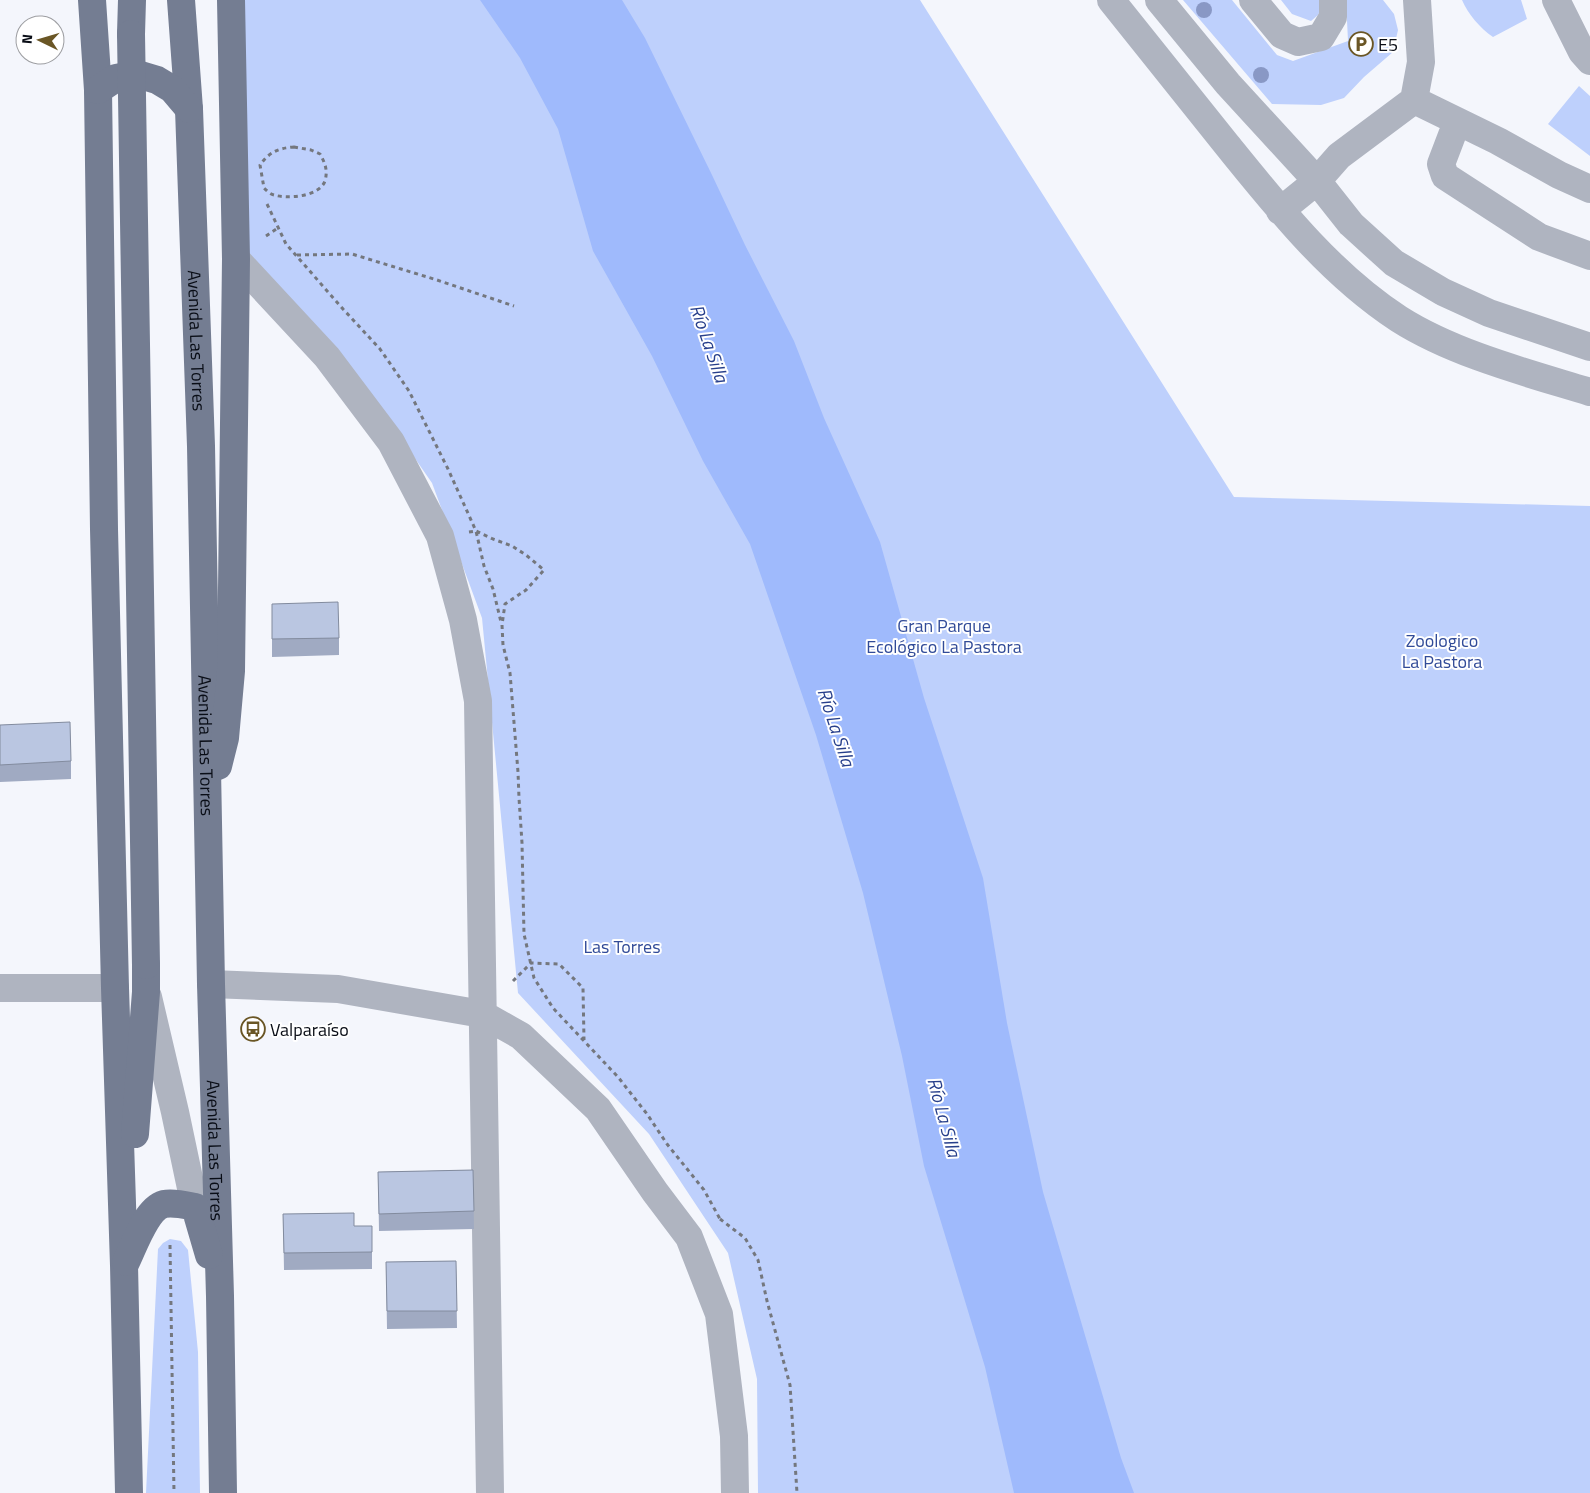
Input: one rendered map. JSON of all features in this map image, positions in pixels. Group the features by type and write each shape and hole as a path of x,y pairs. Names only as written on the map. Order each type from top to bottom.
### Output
{"main road":[{"path":"92,0 98,90 104,549 129,1493"},
{"path":"124,1265 146,992 131,44 132,0"},
{"name":"Avenida Las Torres","path":"181,0 189,109 201,446 223,1493"},
{"path":"208,806 225,738 231,672 236,260 230,0"},
{"path":"98,90 116,78 137,74 157,80 172,89 189,109"},
{"path":"124,1265 149,1215 157,1208 164,1204 195,1207 220,1296"}],"street":[{"path":"1111,0 1280,211 1349,281 1400,319 1450,346 1590,392"},
{"path":"1159,0 1228,84 1317,181 1351,224 1394,263 1443,292 1489,313 1590,347"},
{"path":"1253,0 1282,35 1298,42 1321,37 1332,17 1333,0"},
{"path":"1556,0 1582,52 1590,60"},
{"path":"1280,211 1317,181 1338,156 1414,100 1421,62 1412,3"},
{"path":"1414,100 1590,189"},
{"path":"1457,122 1441,164 1444,176 1538,237 1590,256"},
{"path":"236,260 327,356 391,442 440,536 463,620 478,701 490,1493"},
{"path":"211,984 338,989 482,1014 522,1036 598,1109 655,1192 689,1237 719,1314 734,1436 735,1493"},
{"path":"0,988 115,988"},
{"path":"146,992 175,1112 195,1207"}],"path":[{"path":"294,147 311,150 320,154 326,166 324,182 316,190 290,197 272,194 264,188 260,164 267,156 282,148 294,147"},
{"path":"296,255 352,254 514,306"},
{"path":"510,673 522,843 524,934 534,978 553,1008 618,1077 647,1114 667,1144 704,1190 720,1219 745,1238 758,1260 767,1301 790,1384 796,1493"},
{"path":"482,1014 531,963 559,964 583,988 584,1040"},
{"path":"689,1237 720,1219"},
{"path":"170,1245 174,1493"}],"green space":[{"name":"Gran Parque Ecológico La Pastora","path":"241,0 920,0 1234,497 1590,506 1590,1493 758,1493 757,1379 728,1253 649,1134 518,993 482,618 432,483 360,379 245,261"},
{"path":"1183,0 1232,0 1277,55 1293,61 1348,41 1346,0 1383,0 1394,14 1398,30 1393,52 1364,77 1344,98 1321,105 1272,104"},
{"path":"1281,0 1326,0 1318,15 1311,21 1292,14"},
{"path":"1462,0 1521,0 1527,19 1493,37 1475,20"},
{"path":"1579,86 1590,96 1590,156 1548,124"},
{"path":"170,1239 181,1241 188,1250 198,1352 200,1493 146,1493 158,1249"}],"water":[{"name":"Río La Silla","path":"480,0 622,0 645,38 745,245 794,341 824,418 880,542 924,698 983,878 1007,1023 1043,1192 1121,1458 1134,1493 1014,1493 985,1367 924,1166 902,1056 863,893 816,735 750,544 703,461 652,356 593,251 558,129 520,58"}],"building":[{"path":"338,602 339,638 272,639 272,604"},
{"path":"70,722 71,761 0,765 0,725"},
{"path":"473,1170 474,1211 379,1214 378,1172"},
{"path":"354,1213 354,1226 372,1226 372,1252 284,1253 283,1214"},
{"path":"456,1261 457,1311 387,1311 386,1262"}],"place":[{"name":"E5","path":"1361,44"},
{"name":"Valparaíso","path":"253,1029"}],"park label":[{"name":"Zoologico La Pastora","path":"1442,650"},
{"name":"Las Torres","path":"622,946"}]}
